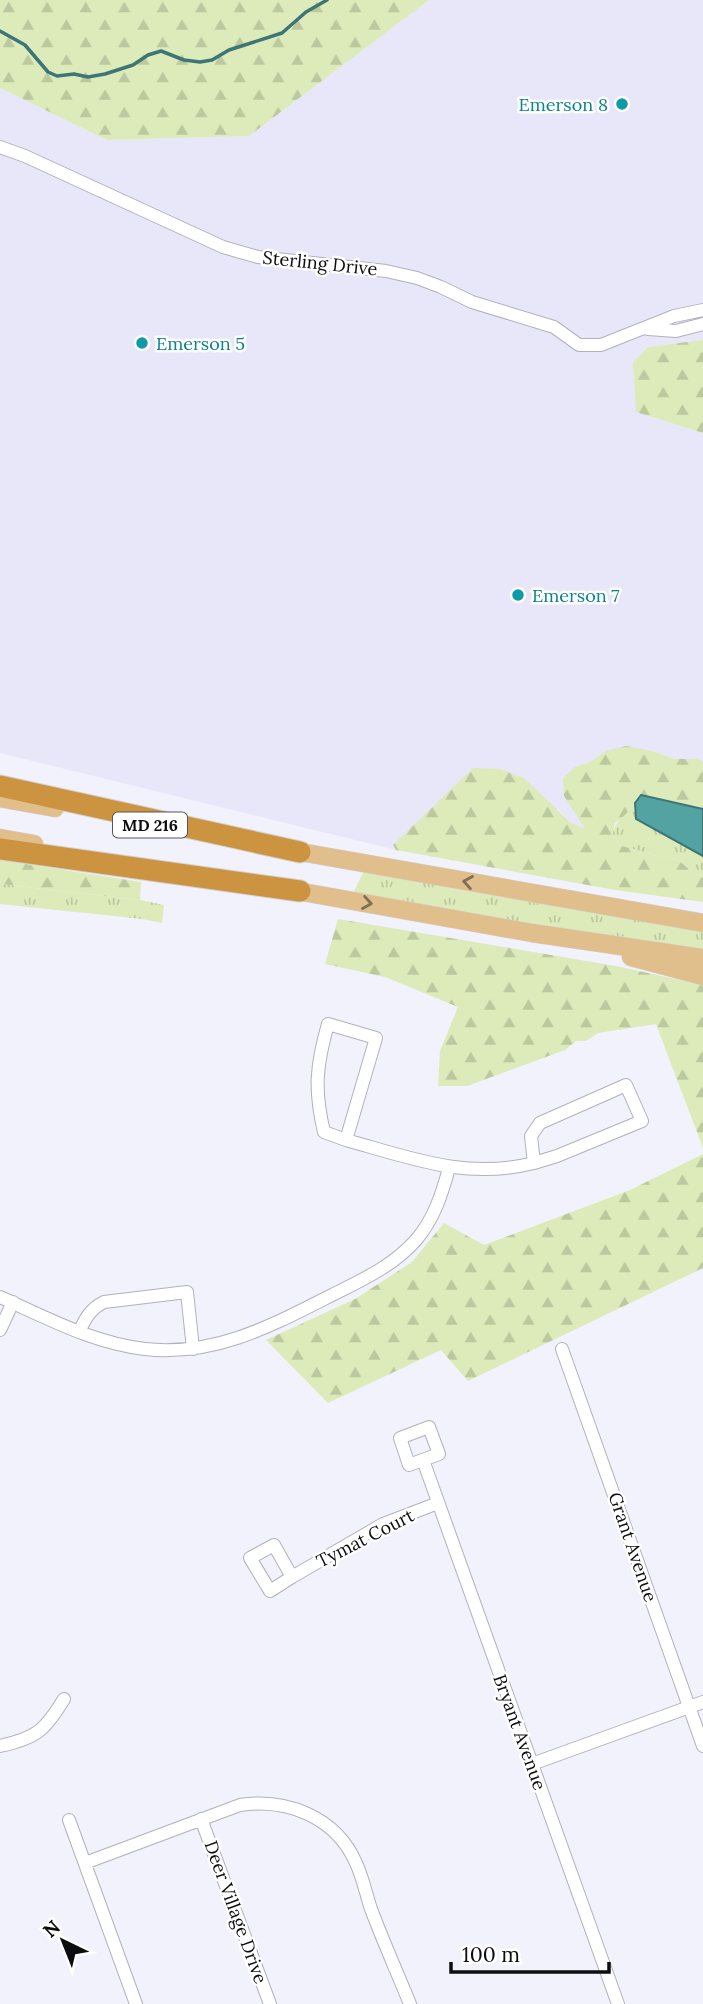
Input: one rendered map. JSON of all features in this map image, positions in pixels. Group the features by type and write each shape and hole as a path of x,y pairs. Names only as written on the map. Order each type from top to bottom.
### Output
{"highway":[{"path":"0,786 300,852"},
{"path":"0,849 300,891"}],"main road":[{"name":"MD 216","path":"0,798 703,923"},
{"name":"MD 216","path":"0,838 532,933 703,958"},
{"path":"536,894 703,914"},
{"path":"532,933 703,976"}],"street":[{"name":"Sterling Drive","path":"0,147 233,250 258,257 386,271 417,278 485,307 554,327 579,345 601,345 674,316 703,310"},
{"name":"Sterling Drive","path":"644,329 676,331 703,324"},
{"path":"346,1140 376,1038 328,1024 320,1053 317,1079 317,1104 324,1132 346,1140 449,1168 511,1169 534,1163 557,1156 642,1121 626,1085 540,1123 531,1136 534,1163"},
{"path":"0,1297 79,1332 127,1346 165,1350 193,1349 241,1338 392,1263 411,1246 427,1225 443,1193 449,1168"},
{"path":"79,1332 95,1306 104,1302 187,1292 193,1349"},
{"path":"0,1330 13,1302"},
{"name":"Grant Avenue","path":"562,1349 703,1746"},
{"name":"Bryant Avenue","path":"423,1460 618,2004"},
{"name":"Tymat Court","path":"292,1577 383,1524 438,1503"},
{"path":"0,1746 27,1739 42,1730 64,1699"},
{"path":"532,1764 703,1702"},
{"path":"85,1863 240,1805 275,1803 310,1814 331,1829 347,1846 410,2004"},
{"name":"Deer Village Drive","path":"201,1819 270,2004"},
{"path":"69,1820 136,2004"}],"shaded area":[{"path":"429,0 703,0 703,340 649,347 636,412 703,433 703,762 698,759 675,759 652,751 606,751 590,762 575,767 577,815 587,830 570,822 558,809 393,846 396,850 0,753 0,88 107,140 249,136"}],"green space":[{"path":"0,0 429,0 249,136 107,140 0,88"},
{"path":"703,340 703,433 636,412 633,362 648,347"},
{"path":"626,746 675,759 698,759 703,762 703,809 641,795 615,823 612,836 619,845 677,859 703,877 703,902 615,890 396,850 393,845 473,768 500,769 524,778 570,822 585,829 564,796 563,778 575,767 590,762 606,751"},
{"path":"635,803 636,819 703,856 703,877 677,859 619,845 612,836 614,830"},
{"path":"0,860 141,882 140,900 0,884"},
{"path":"365,869 703,929 703,952 353,893"},
{"path":"0,884 164,905 162,923 0,904"},
{"path":"338,919 616,966 703,985 703,1148 656,1024 598,1033 586,1041 576,1041 565,1050 467,1086 438,1086 440,1051 458,1007 385,977 325,964"},
{"path":"703,1154 703,1268 468,1381 441,1350 328,1403 266,1340 355,1299 412,1262 444,1223 484,1245 630,1190"}],"water":[{"path":"641,795 703,809 703,856 636,819 635,803"}],"waterway":[{"path":"0,31 25,45 48,72 57,76 74,74 88,77 133,65 148,55 161,51 184,60 212,60 229,50 282,33 306,12 327,0"}],"place":[{"name":"Emerson 8","path":"622,104"},
{"name":"Emerson 5","path":"142,343"},
{"name":"Emerson 7","path":"518,595"}]}
